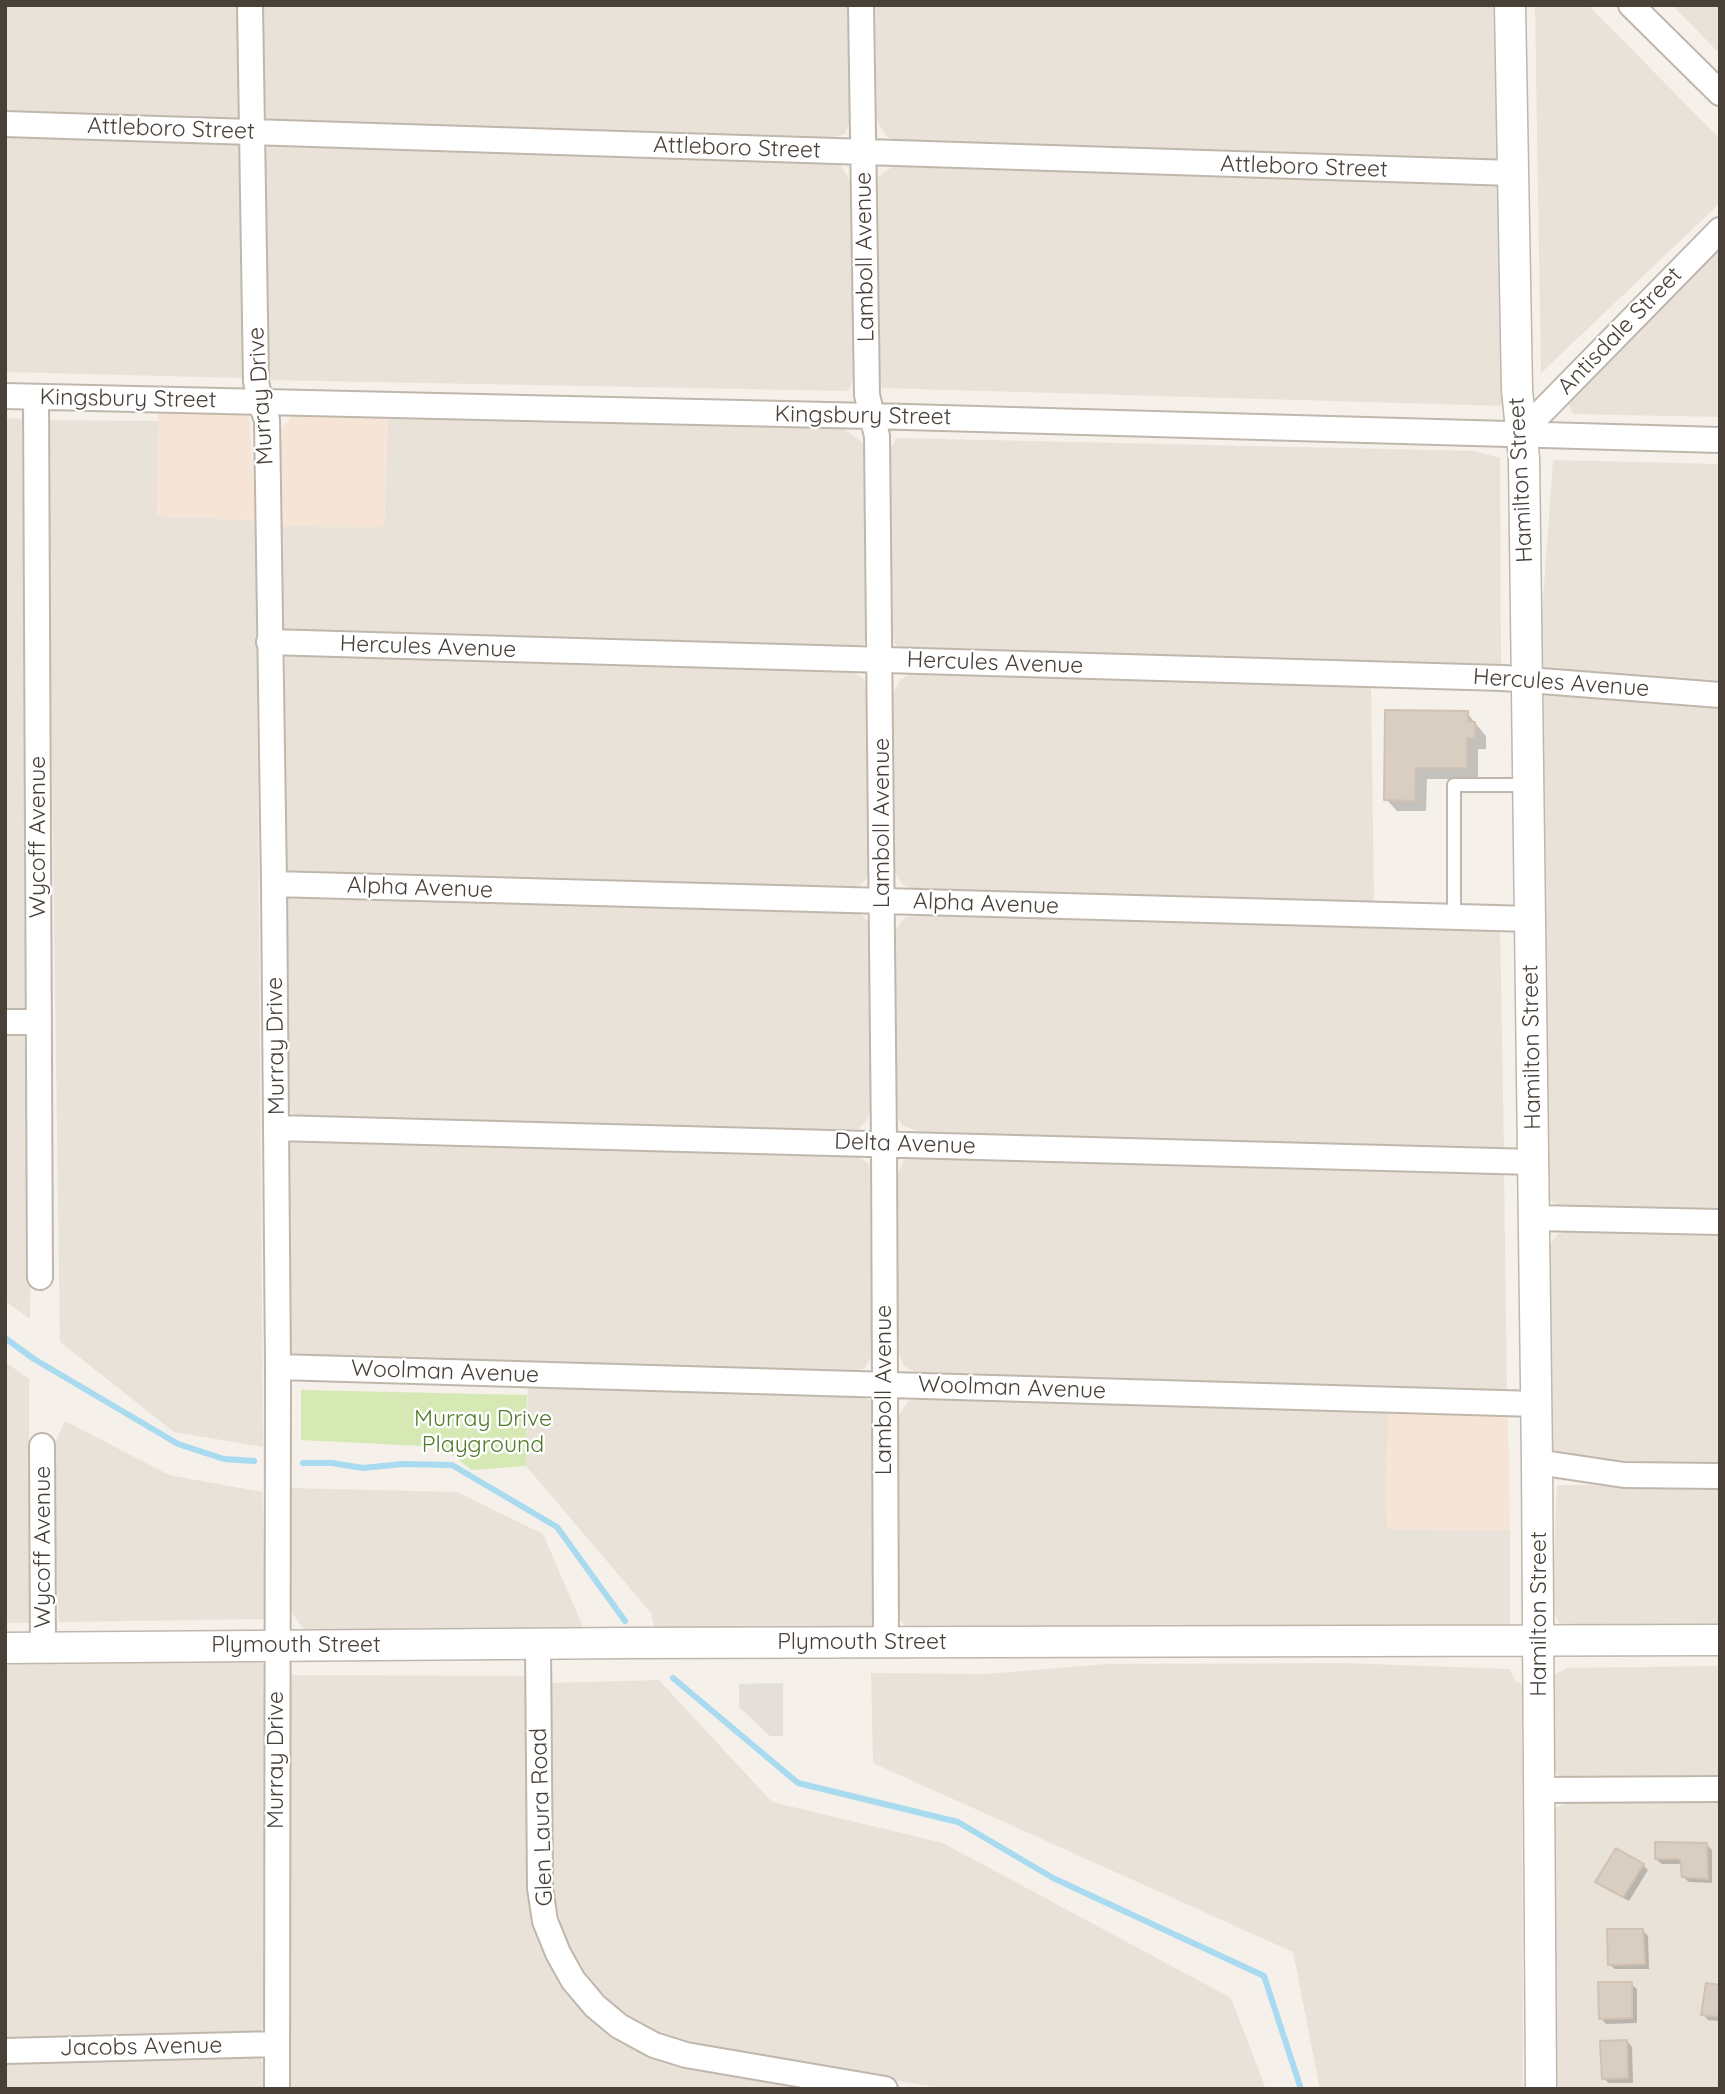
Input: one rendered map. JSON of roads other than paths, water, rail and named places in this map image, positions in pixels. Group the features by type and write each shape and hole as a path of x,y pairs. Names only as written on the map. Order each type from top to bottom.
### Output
{"street":[{"name":"Murray Drive","path":"250,5 256,381 267,420 274,884 278,1367 277,2089"},
{"name":"Lamboll Avenue","path":"861,5 867,395 877,436 881,660 886,1642"},
{"name":"Hamilton Street","path":"1510,5 1517,390 1524,457 1531,919 1541,2089"},
{"path":"1631,5 1720,93"},
{"name":"Attleboro Street","path":"5,124 1512,173"},
{"name":"Antisdale Street","path":"1521,433 1720,230"},
{"name":"Kingsbury Street","path":"5,396 872,416 1720,440"},
{"name":"Wycoff Avenue","path":"36,397 40,1277"},
{"name":"Hercules Avenue","path":"270,642 1527,680 1720,695"},
{"name":"Alpha Avenue","path":"274,884 1531,919"},
{"path":"5,1021 39,1022"},
{"name":"Delta Avenue","path":"276,1128 1534,1161"},
{"path":"1535,1218 1720,1222"},
{"name":"Woolman Avenue","path":"278,1367 1536,1404"},
{"name":"Wycoff Avenue","path":"42,1446 43,1648"},
{"path":"1537,1462 1624,1475 1720,1476"},
{"name":"Plymouth Street","path":"5,1648 1720,1640"},
{"name":"Glen Laura Road","path":"538,1644 541,1888 545,1922 573,1980 596,2006 619,2026 654,2045 686,2055 885,2089"},
{"path":"1540,1790 1720,1789"},
{"name":"Jacobs Avenue","path":"5,2051 276,2044"}],"lane":[{"path":"1454,917 1454,785 1528,785"}],"waterway":[{"path":"5,1338 34,1359 178,1444 224,1459 254,1461"},
{"path":"303,1463 332,1463 363,1468 402,1464 452,1465 557,1527 625,1621"},
{"path":"673,1678 798,1783 958,1822 1053,1878 1264,1976 1301,2089"}],"park label":[{"name":"Murray Drive Playground","path":"483,1432"}]}
